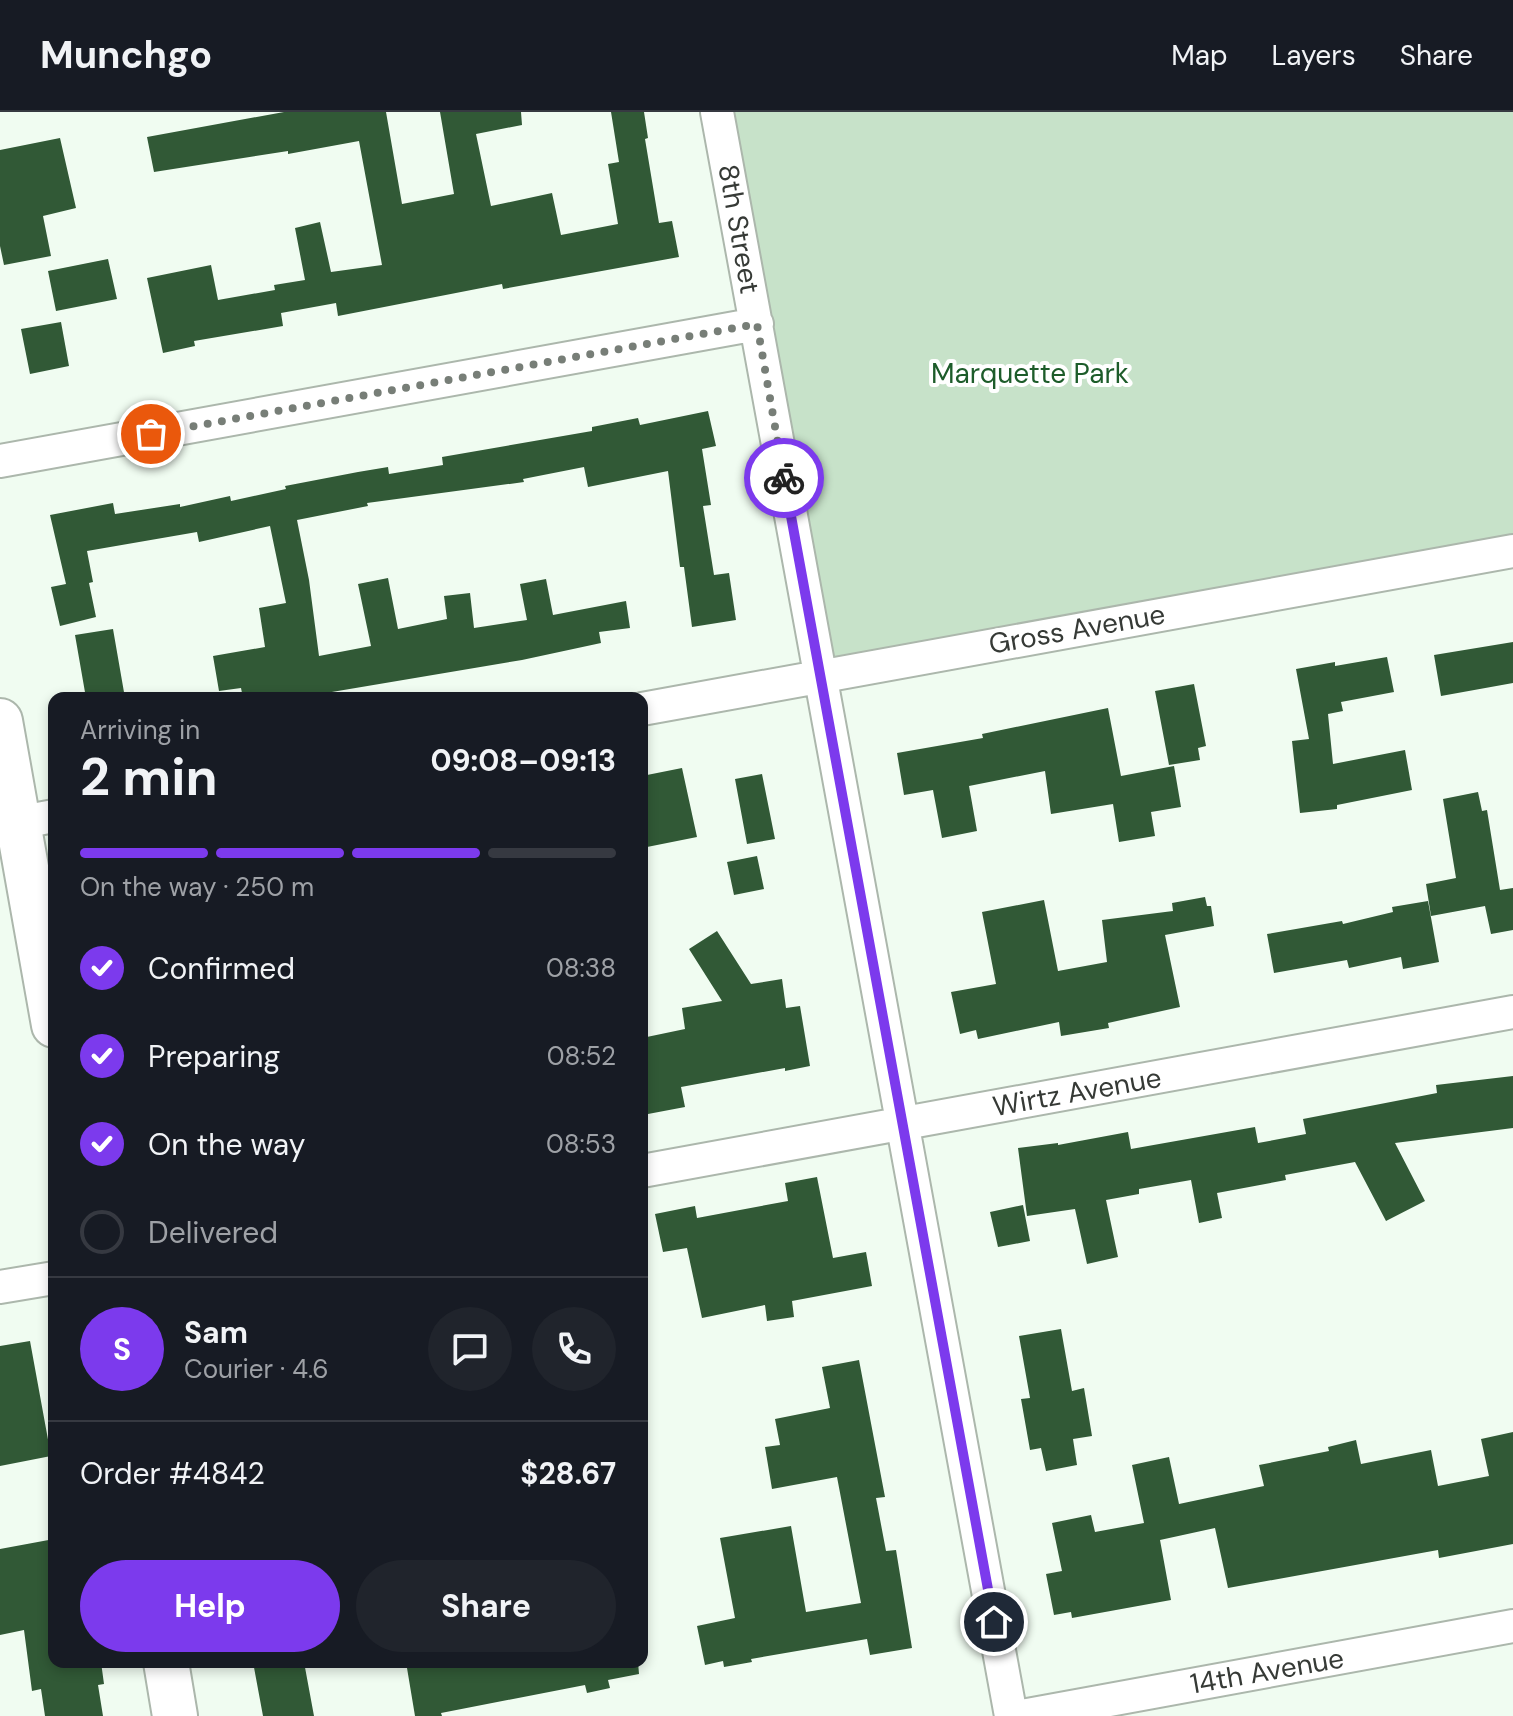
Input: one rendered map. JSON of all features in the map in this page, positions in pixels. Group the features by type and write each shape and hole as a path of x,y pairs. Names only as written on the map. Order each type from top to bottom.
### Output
{"street":[{"name":"8th Street","path":"717,112 1011,1716"},
{"path":"0,461 757,324"},
{"name":"Gross Avenue","path":"648,708 1513,551"},
{"path":"0,721 24,821 48,984"},
{"name":"Wirtz Avenue","path":"648,1170 1513,1012"},
{"path":"0,1287 48,1279"},
{"name":"14th Avenue","path":"1022,1716 1513,1626"},
{"path":"167,1668 175,1716"}],"green space":[{"name":"Marquette Park","path":"717,112 1513,112 1513,551 819,676"}],"building":[{"path":"284,112 386,112 402,204 454,194 440,112 521,112 522,125 476,134 491,206 552,193 561,235 618,224 608,164 619,162 611,112 644,112 648,138 645,139 659,223 672,221 679,257 503,289 502,284 338,316 336,303 281,313 283,326 194,341 195,346 163,353 147,278 211,265 218,300 275,290 274,285 305,280 295,228 320,222 331,272 382,265 359,141 154,172 147,137"},
{"path":"60,138 76,208 43,216 51,256 4,265 0,246 0,150"},
{"path":"108,259 117,299 56,311 48,271"},
{"path":"61,322 69,366 30,374 21,329"},
{"path":"708,411 716,446 702,449 711,505 703,506 714,575 729,573 736,620 692,627 684,567 680,567 668,471 588,487 584,467 523,479 524,482 367,503 368,506 297,520 319,656 371,646 358,584 388,578 398,629 447,619 444,596 470,593 474,628 527,620 520,584 546,579 553,615 626,601 630,628 599,632 601,643 522,660 332,692 242,692 241,688 219,691 213,656 265,647 259,608 286,603 270,526 199,542 197,532 87,551 96,617 60,626 51,587 66,584 50,515 113,503 115,514 180,504 180,507 230,496 231,501 286,489 285,486 358,472 388,467 389,474 443,465 442,457 592,431 592,427 638,418 640,425"},
{"path":"113,629 124,692 85,692 75,635"},
{"path":"1513,642 1513,683 1441,696 1434,655"},
{"path":"1387,657 1394,692 1341,702 1343,711 1328,714 1333,764 1405,750 1412,790 1337,805 1337,809 1300,813 1292,741 1309,739 1296,669"},
{"path":"1194,684 1206,746 1198,748 1200,760 1169,765 1155,691"},
{"path":"1108,708 1121,776 1174,766 1181,807 1151,812 1155,836 1119,842 1113,804 1051,814 1045,771 969,786 977,831 942,838 933,790 904,795 897,753 983,738 982,734"},
{"path":"682,768 697,837 648,847 648,775"},
{"path":"762,774 775,839 747,844 735,779"},
{"path":"1478,792 1482,811 1487,810 1500,890 1513,888 1513,930 1491,934 1485,906 1431,916 1426,884 1456,878 1443,799"},
{"path":"757,856 764,889 734,895 727,862"},
{"path":"1205,897 1207,906 1211,906 1214,926 1165,935 1180,1007 1108,1023 1109,1028 1061,1036 1059,1022 978,1039 976,1030 960,1034 951,992 996,984 982,912 1044,900 1058,971 1107,962 1102,920 1173,911 1172,903"},
{"path":"1428,901 1439,962 1403,969 1401,957 1349,968 1347,960 1274,973 1267,934 1342,921 1343,924 1393,912 1392,907"},
{"path":"717,931 751,984 782,979 786,1008 800,1006 810,1066 681,1087 685,1107 648,1114 648,1037 685,1029 682,1008 722,1001 689,949"},
{"path":"1513,1076 1513,1128 1395,1143 1425,1201 1386,1221 1355,1162 1285,1175 1286,1180 1217,1193 1222,1218 1199,1223 1191,1180 1139,1189 1139,1194 1106,1200 1118,1257 1087,1264 1075,1209 1027,1216 1018,1148 1058,1145 1128,1132 1131,1149 1255,1127 1258,1143 1306,1134 1303,1119 1437,1093 1436,1085"},
{"path":"817,1177 833,1258 866,1252 872,1286 792,1301 794,1317 767,1321 765,1305 702,1318 687,1248 663,1252 655,1214 695,1206 697,1218 788,1201 785,1183"},
{"path":"1023,1205 1030,1241 998,1247 990,1212"},
{"path":"1061,1329 1072,1391 1084,1388 1092,1436 1073,1439 1077,1465 1046,1471 1041,1448 1030,1450 1021,1399 1030,1398 1019,1336"},
{"path":"30,1341 48,1440 48,1457 0,1466 0,1346"},
{"path":"859,1360 885,1497 876,1498 886,1551 896,1550 912,1648 870,1655 867,1639 751,1659 752,1662 724,1667 723,1661 705,1665 697,1626 735,1618 720,1538 791,1526 806,1612 861,1603 837,1477 772,1489 765,1447 780,1445 775,1419 830,1408 822,1367"},
{"path":"1513,1432 1513,1544 1439,1558 1438,1550 1228,1588 1215,1528 1160,1540 1171,1600 1072,1618 1071,1612 1054,1615 1046,1574 1062,1571 1052,1523 1091,1515 1095,1532 1144,1523 1132,1465 1169,1457 1179,1504 1264,1486 1259,1465 1329,1451 1328,1447 1356,1440 1361,1464 1431,1450 1438,1486 1489,1476 1481,1439"},
{"path":"48,1540 48,1668 102,1668 104,1684 98,1685 103,1716 45,1716 41,1689 32,1691 24,1630 0,1635 0,1549"},
{"path":"254,1668 305,1668 314,1716 263,1716"},
{"path":"407,1668 638,1668 639,1674 608,1680 610,1688 587,1693 585,1685 441,1713 442,1716 415,1716"}],"way so far":[{"path":"151,434 757,324 784,478"}],"route":[{"path":"784,478 994,1622"}]}
